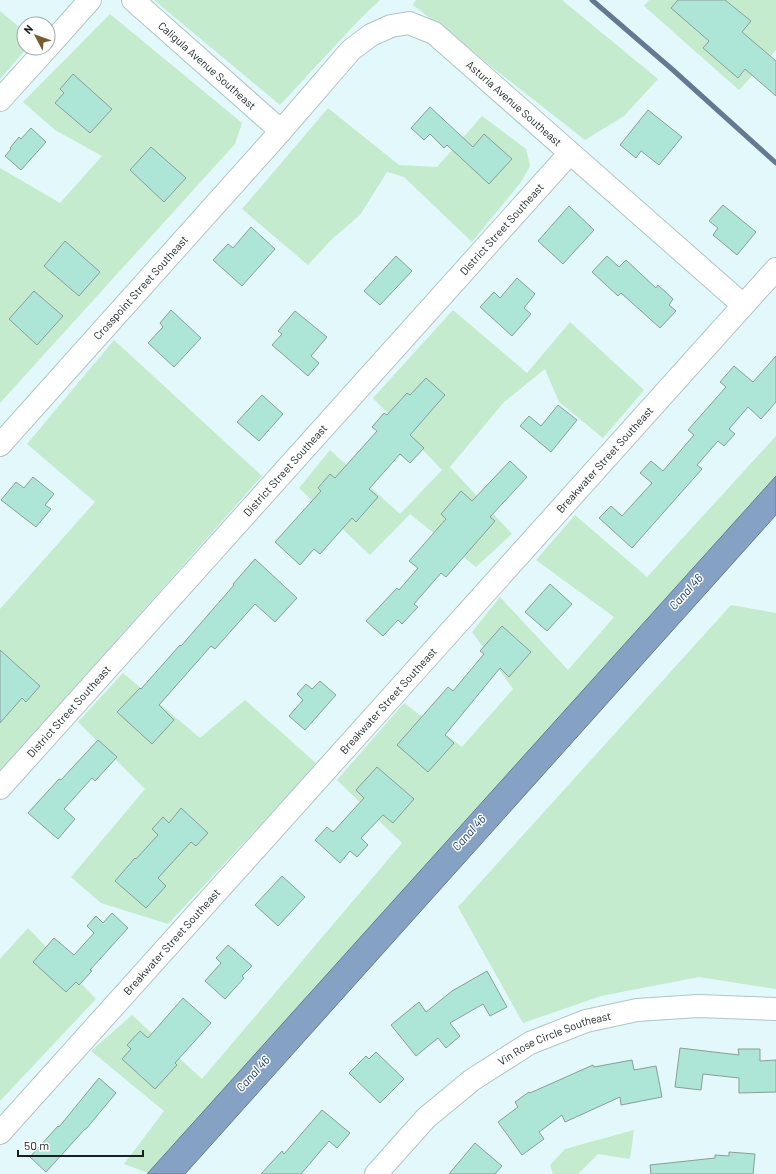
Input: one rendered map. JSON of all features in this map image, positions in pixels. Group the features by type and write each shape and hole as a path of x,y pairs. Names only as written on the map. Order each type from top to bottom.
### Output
{"street":[{"path":"56,37 90,0"},
{"name":"Caligula Avenue Southeast","path":"133,0 282,132"},
{"name":"Asturia Avenue Southeast","path":"282,132 351,50 371,35 391,26 409,23 434,33 743,305"},
{"path":"0,100 39,56"},
{"name":"Crosspoint Street Southeast","path":"0,445 282,132"},
{"name":"District Street Southeast","path":"0,788 570,153"},
{"name":"Breakwater Street Southeast","path":"0,1133 776,269"},
{"name":"Vin Rose Circle Southeast","path":"379,1173 426,1118 472,1080 530,1043 586,1021 637,1010 698,1006 776,1009"}],"green space":[{"path":"154,0 380,0 359,20 280,105"},
{"path":"416,0 562,0 658,79 624,116 585,140 413,5"},
{"path":"649,0 776,0 776,50 739,90 644,6"},
{"path":"0,11 16,24 16,56 20,56 0,79"},
{"path":"110,14 242,123 235,144 0,403 0,168 60,203 102,156 55,130 23,102"},
{"path":"328,108 399,165 437,167 482,116 526,149 530,166 521,182 472,242 404,177 387,172 360,215 332,239 308,265 242,209"},
{"path":"453,310 527,373 570,322 644,390 603,438 559,402 545,369 504,402 450,467 512,534 476,567 410,514 370,555 299,488 330,450 400,514 442,470 373,398"},
{"path":"114,340 262,476 0,772 0,609 95,502 27,444"},
{"path":"776,436 776,476 148,1173 124,1164 164,1111 91,1051 132,1015 202,1079 402,843 337,780 404,703 462,747 513,689 472,632 500,597 568,670 614,617 536,560 575,515 647,577"},
{"path":"731,605 776,613 776,989 699,977 601,996 523,1023 458,907"},
{"path":"123,673 200,738 245,700 317,764 168,924 101,903 71,877 145,789 78,722"},
{"path":"28,928 96,999 0,1101 0,959"},
{"path":"634,1130 630,1159 598,1154 578,1174 553,1174 550,1165 565,1149"}],"water":[{"name":"Canal 46","path":"776,476 776,515 185,1174 147,1174"}],"building":[{"path":"678,0 725,0 751,21 742,32 776,61 776,96 745,69 738,78 703,48 709,41 671,8"},
{"path":"73,74 112,109 90,133 55,103 64,93 60,89"},
{"path":"430,107 473,147 484,134 512,159 489,184 447,145 444,148 430,134 424,140 411,128"},
{"path":"648,110 682,137 659,165 641,151 636,158 620,145"},
{"path":"31,128 46,142 21,170 5,156 19,137 21,139"},
{"path":"151,147 186,178 164,202 130,170"},
{"path":"723,205 756,232 737,255 713,235 718,228 709,221"},
{"path":"569,206 594,230 563,264 538,241"},
{"path":"251,227 275,249 242,286 213,260 228,244 233,248"},
{"path":"65,241 100,272 79,296 44,266"},
{"path":"396,256 412,271 380,305 364,291"},
{"path":"607,256 619,267 626,260 656,288 658,285 673,299 669,305 676,311 660,328 621,293 618,296 592,272"},
{"path":"517,278 535,294 524,308 531,314 512,336 480,307 494,292 500,298"},
{"path":"34,291 63,316 37,345 9,319"},
{"path":"171,310 201,338 174,367 148,343 163,327 160,323"},
{"path":"295,311 327,337 311,356 319,363 308,376 272,345 282,334 278,331"},
{"path":"776,356 776,402 761,419 748,407 729,429 735,434 724,446 718,441 697,465 702,469 632,548 599,518 611,506 622,516 652,483 640,473 651,461 663,471 694,435 688,430 726,387 720,382 734,366 753,382"},
{"path":"426,378 445,395 410,435 424,448 410,463 400,454 369,489 378,497 356,522 352,518 320,554 314,549 300,565 275,542 321,491 318,488 330,474 335,478 377,431 372,427 384,413 387,415 407,393 410,395"},
{"path":"262,395 283,414 259,441 237,422"},
{"path":"558,405 577,420 551,452 520,426 529,416 541,426"},
{"path":"510,461 527,477 490,517 495,521 446,577 441,573 414,604 418,607 402,624 398,620 383,636 366,621 397,588 399,590 418,568 409,561 446,519 441,514 461,491 472,501"},
{"path":"33,477 54,494 45,505 51,509 36,527 1,500 16,482 24,488"},
{"path":"255,559 297,598 275,622 255,604 215,649 211,646 159,705 174,720 152,744 117,712 140,688 141,689 180,645 181,646"},
{"path":"550,584 572,604 547,631 525,612"},
{"path":"502,626 531,652 509,677 500,668 445,735 454,743 428,772 397,745 448,687 453,691 484,654 480,651"},
{"path":"0,650 40,686 26,702 22,698 0,723"},
{"path":"320,681 336,695 305,730 289,716 303,700 297,694 306,684 312,689"},
{"path":"98,740 117,757 95,781 92,778 64,809 75,819 58,839 28,813"},
{"path":"377,767 414,799 393,823 383,815 361,838 368,845 357,857 350,851 340,863 315,840 327,827 333,832 364,798 356,790"},
{"path":"181,808 208,833 196,846 191,842 158,878 166,886 146,908 115,881 158,835 152,829 163,817 169,823"},
{"path":"282,876 305,897 278,926 255,905"},
{"path":"112,913 128,928 90,970 92,971 79,985 76,982 66,992 33,962 54,938 74,955 94,933 87,926 96,916 103,923"},
{"path":"228,945 252,966 242,976 244,978 225,999 205,981 221,963 216,958"},
{"path":"487,971 507,1007 490,1016 483,1004 450,1023 460,1036 446,1048 438,1038 416,1056 391,1025 419,1002 426,1012 452,991"},
{"path":"183,998 211,1023 175,1063 177,1065 155,1089 122,1059 131,1049 127,1045 140,1031 148,1038"},
{"path":"680,1048 739,1055 738,1049 760,1049 760,1061 776,1060 776,1092 739,1093 739,1078 703,1074 701,1090 675,1087"},
{"path":"376,1052 404,1079 380,1103 349,1073 366,1056 369,1059"},
{"path":"632,1060 634,1070 656,1066 662,1097 621,1105 620,1097 565,1122 562,1115 539,1132 544,1139 522,1155 498,1122 518,1107 515,1102 529,1092 530,1093 593,1065 594,1067"},
{"path":"99,1078 116,1093 86,1129 46,1172 30,1157 58,1126 59,1127"},
{"path":"322,1110 350,1133 337,1148 329,1141 301,1174 261,1174 282,1151 284,1154"},
{"path":"475,1143 502,1166 495,1174 449,1174"},
{"path":"729,1152 755,1154 753,1174 651,1174 650,1165 715,1158 715,1155 729,1156"}],"waterway":[{"path":"592,0 673,70 776,163"}]}
